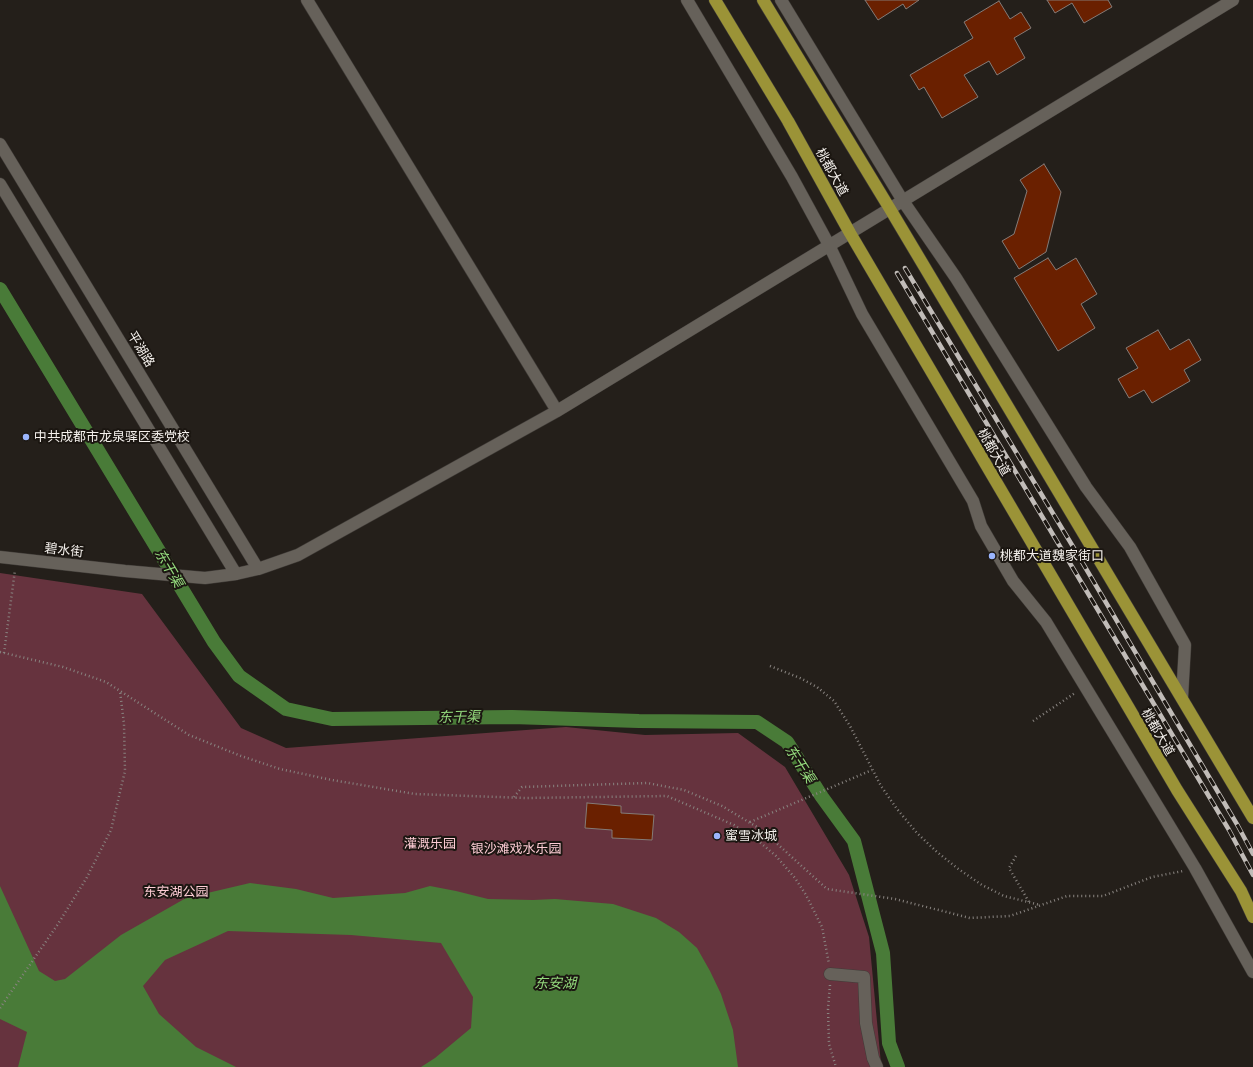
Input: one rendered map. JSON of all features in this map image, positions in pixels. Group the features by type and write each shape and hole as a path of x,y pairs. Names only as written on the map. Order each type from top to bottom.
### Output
{"main road":[{"name":"桃都大道","path":"715,0 788,122 850,233 1177,790 1241,891 1253,916"},
{"path":"763,0 890,209 1253,818"}],"street":[{"path":"306,0 557,411"},
{"path":"687,0 792,176 829,245 862,314 973,501 980,526 1013,581 1046,622 1086,687 1196,868 1253,972"},
{"path":"781,0 903,201 956,278 1086,487 1130,547 1185,645 1182,698"},
{"name":"碧水街","path":"0,557 204,578 236,574 258,569 298,555 557,411 1233,0"},
{"name":"平湖路","path":"0,144 258,569"},
{"path":"0,184 236,574"},
{"path":"830,974 864,977 866,1023 873,1058 877,1067"}],"path":[{"path":"4,653 16,558"},
{"path":"0,652 63,667 106,682 189,735 241,756 280,769 332,780 414,794 514,797 667,796 734,825 756,839 776,856 795,878 806,895 822,927 830,974 828,1009 829,1044 836,1067"},
{"path":"770,666 800,678 817,687 834,701 850,726 872,770 897,810 917,833 937,852 982,885 1004,896 1040,906"},
{"path":"1033,721 1086,687"},
{"path":"0,1008 58,924 86,879 111,830 125,771 124,724 120,691"},
{"path":"749,822 872,770"},
{"path":"514,797 522,786 647,783 684,790 722,806 762,830 827,889 895,899 970,918 1010,916 1067,896 1102,896 1152,877 1196,868"},
{"path":"1016,856 1009,868 1030,903"}],"green space":[{"name":"东安湖公园","path":"0,573 142,594 241,728 286,748 566,727 645,735 738,733 785,767 849,875 869,937 882,1067 0,1067"}],"water":[{"name":"东安湖","path":"250,883 296,889 333,898 405,893 430,886 488,899 555,899 613,904 656,918 679,932 697,948 710,971 721,994 733,1030 738,1067 421,1067 435,1058 471,1028 473,997 441,943 351,935 228,931 165,960 143,986 159,1014 196,1047 236,1067 18,1067 27,1032 0,1019 0,886 39,971 55,981 65,979 121,935 186,898"}],"building":[{"path":"865,0 919,0 906,9 903,4 878,20"},
{"path":"1047,0 1108,0 1112,7 1084,23 1072,3 1055,13"},
{"path":"999,1 1010,19 1021,12 1031,28 1014,38 1025,58 997,75 989,61 964,75 978,97 942,118 924,87 919,90 910,75 973,38 964,22"},
{"path":"1044,164 1061,192 1046,252 1019,269 1002,241 1014,234 1027,191 1020,180"},
{"path":"1048,258 1056,270 1076,258 1097,294 1081,304 1095,328 1058,351 1014,278"},
{"path":"1158,330 1170,350 1189,339 1201,360 1184,370 1190,381 1152,403 1144,390 1129,398 1118,379 1138,368 1126,348"},
{"path":"587,803 621,806 621,813 654,815 652,840 612,838 612,830 585,828"}],"waterway":[{"name":"东干渠","path":"0,289 214,642 239,676 286,709 332,719 512,717 639,721 757,722 787,742 822,797 854,841 883,953 889,1043 898,1067"}],"railway":[{"path":"905,268 1072,545 1238,826 1253,854"},
{"path":"897,273 1229,830 1253,875"}],"place":[{"name":"中共成都市龙泉驿区委党校","path":"26,437"},
{"name":"桃都大道魏家街口","path":"992,556"},
{"name":"蜜雪冰城","path":"717,836"}],"park label":[{"name":"灌溉乐园","path":"430,844"},
{"name":"银沙滩戏水乐园","path":"516,849"}]}
